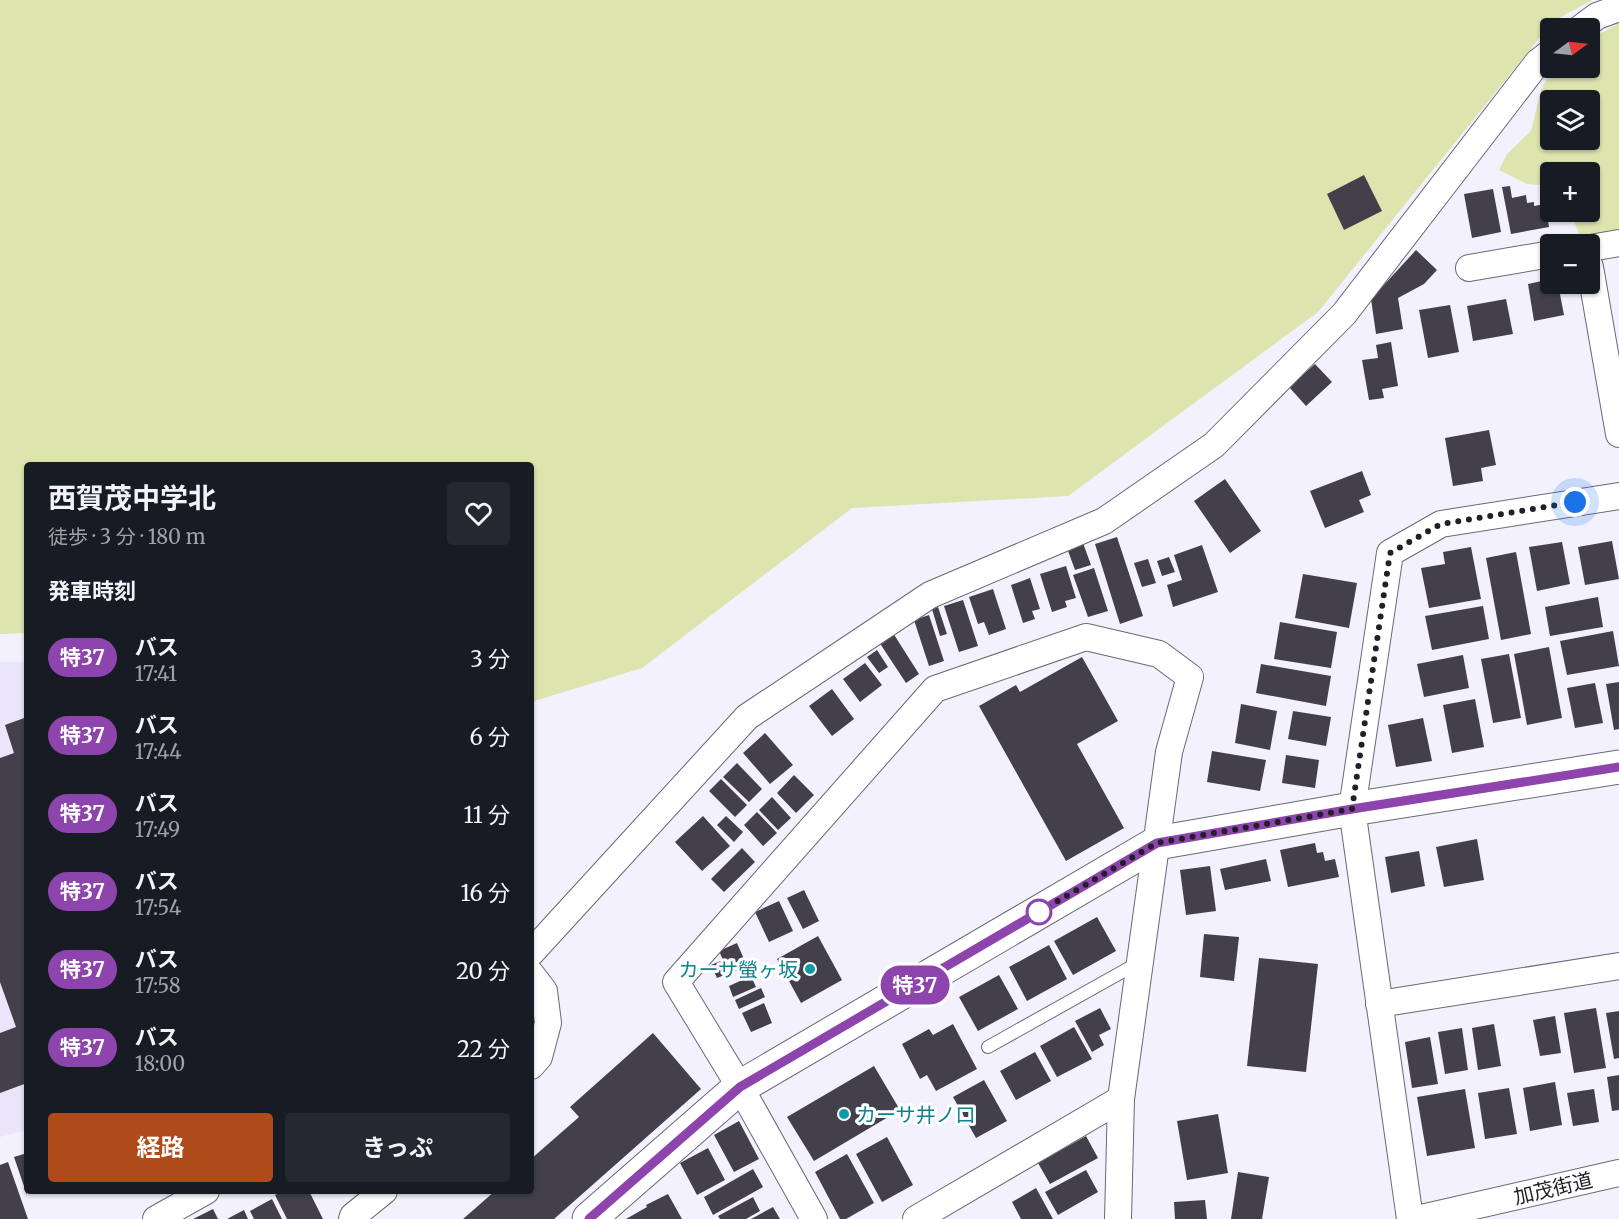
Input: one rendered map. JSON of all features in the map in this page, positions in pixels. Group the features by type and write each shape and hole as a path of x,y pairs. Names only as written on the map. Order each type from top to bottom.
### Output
{"street":[{"path":"1594,18 1619,8"},
{"path":"534,950 747,717 930,595 1104,521 1214,445 1344,314 1540,60"},
{"path":"1600,246 1619,243"},
{"path":"1469,268 1540,256"},
{"path":"1595,294 1619,434"},
{"path":"1410,1219 1352,809 1390,553 1441,524 1619,496"},
{"path":"814,1219 740,1087 676,981 935,689 1086,637 1159,654 1190,677 1169,752 1121,1100 1118,1219"},
{"path":"589,1219 740,1087 1157,843 1352,809 1619,767"},
{"path":"1379,1004 1619,966"},
{"path":"534,978 544,991 548,1023 540,1057 534,1063"},
{"path":"916,1219 1121,1100"},
{"name":"加茂街道","path":"1417,1219 1619,1173"},
{"path":"156,1219 201,1194"},
{"path":"352,1219 380,1194"}],"lane":[{"path":"988,1047 1140,961"}],"shaded area":[{"path":"0,662 24,662 24,1131 0,1137"}],"green space":[{"path":"0,0 1593,0 1559,18 1540,18 1540,37 1318,312 1068,496 852,508 642,668 534,701 534,462 24,462 24,633 0,634"},
{"path":"1619,23 1619,231 1600,234 1579,234 1574,222 1600,222 1600,162 1540,162 1540,185 1527,184 1499,170 1507,154 1531,131 1540,94 1540,150 1600,150 1600,90 1541,90 1548,78 1600,78 1600,34"}],"building":[{"path":"1364,175 1382,211 1344,230 1327,194"},
{"path":"1510,186 1512,198 1526,195 1527,203 1534,202 1534,206 1540,205 1540,222 1548,222 1549,227 1511,234 1502,187"},
{"path":"1493,189 1501,232 1472,238 1464,194"},
{"path":"1416,250 1437,270 1424,284 1398,298 1403,329 1376,334 1371,299"},
{"path":"1540,281 1540,294 1560,294 1564,315 1534,321 1528,284"},
{"path":"1506,299 1513,334 1473,341 1467,306"},
{"path":"1450,305 1459,352 1428,358 1419,310"},
{"path":"1391,342 1398,386 1382,389 1384,398 1369,400 1362,360 1378,358 1376,345"},
{"path":"1315,364 1332,382 1306,406 1289,387"},
{"path":"1489,430 1496,465 1481,468 1483,481 1453,486 1445,438"},
{"path":"1362,471 1371,495 1359,500 1364,512 1325,528 1310,491"},
{"path":"1225,479 1261,531 1230,553 1194,501"},
{"path":"1117,537 1143,616 1120,624 1095,544"},
{"path":"1612,541 1619,579 1585,585 1578,547"},
{"path":"1562,542 1570,584 1537,591 1529,547"},
{"path":"1083,543 1091,565 1075,570 1067,548"},
{"path":"1202,545 1218,592 1173,607 1167,585 1182,580 1174,555"},
{"path":"1471,547 1481,599 1429,608 1421,568 1445,564 1443,552"},
{"path":"1516,552 1531,634 1501,640 1486,558"},
{"path":"1169,557 1175,572 1162,576 1157,561"},
{"path":"1148,559 1156,583 1142,587 1134,563"},
{"path":"1066,566 1076,598 1065,601 1067,607 1052,612 1040,574"},
{"path":"1094,568 1108,611 1088,617 1073,575"},
{"path":"1303,574 1357,583 1349,628 1295,618"},
{"path":"1030,578 1040,609 1032,611 1035,619 1023,623 1011,585"},
{"path":"993,589 1006,629 989,635 984,622 978,624 969,597"},
{"path":"1598,597 1603,627 1550,636 1545,607"},
{"path":"963,600 978,646 959,652 944,606"},
{"path":"1483,606 1489,639 1432,650 1425,616"},
{"path":"938,607 947,634 940,636 932,609"},
{"path":"929,615 944,661 929,666 914,620"},
{"path":"1280,622 1337,632 1331,668 1274,659"},
{"path":"1613,631 1619,666 1567,675 1560,641"},
{"path":"893,633 919,674 906,683 879,642"},
{"path":"1549,647 1562,718 1527,725 1514,654"},
{"path":"877,650 888,667 879,673 867,657"},
{"path":"1509,654 1521,718 1493,723 1481,659"},
{"path":"1463,655 1469,688 1424,697 1417,664"},
{"path":"1082,657 1118,721 1077,744 1124,828 1066,861 979,706 1016,685 1020,692"},
{"path":"865,663 882,685 860,702 843,679"},
{"path":"1261,664 1331,676 1326,706 1256,693"},
{"path":"1619,682 1619,729 1614,730 1606,684"},
{"path":"1595,683 1603,723 1575,728 1567,688"},
{"path":"832,689 854,719 832,736 809,706"},
{"path":"1475,699 1484,747 1452,753 1443,705"},
{"path":"1241,704 1277,711 1270,750 1235,743"},
{"path":"1293,711 1331,717 1326,746 1288,739"},
{"path":"24,718 24,1084 0,1093 0,1033 16,1027 0,982 0,758 14,753 5,725"},
{"path":"1423,718 1432,761 1396,767 1388,725"},
{"path":"765,733 793,765 770,784 743,753"},
{"path":"1212,751 1266,760 1260,791 1207,782"},
{"path":"1286,755 1319,760 1315,788 1282,783"},
{"path":"737,763 762,789 749,802 723,777"},
{"path":"794,775 814,795 796,813 777,793"},
{"path":"721,779 747,805 735,817 709,791"},
{"path":"772,797 791,818 778,830 759,810"},
{"path":"757,812 777,833 763,846 744,825"},
{"path":"703,816 730,846 702,871 675,842"},
{"path":"726,816 743,832 734,842 717,825"},
{"path":"1477,839 1484,880 1444,887 1436,847"},
{"path":"1315,843 1317,853 1323,852 1325,861 1335,859 1339,877 1288,887 1280,850"},
{"path":"742,848 755,862 724,892 711,879"},
{"path":"1419,851 1425,886 1391,893 1385,857"},
{"path":"1266,859 1271,881 1225,890 1220,869"},
{"path":"1210,866 1216,911 1186,915 1180,870"},
{"path":"804,890 819,921 803,929 787,898"},
{"path":"779,901 793,931 769,942 755,912"},
{"path":"1097,917 1116,951 1073,975 1054,941"},
{"path":"1204,934 1239,937 1234,981 1200,977"},
{"name":"カーサ螢ヶ坂","path":"818,936 842,980 801,1003 777,959"},
{"path":"737,943 747,966 717,978 711,965 723,960 719,951"},
{"path":"1049,945 1067,979 1027,1001 1009,967"},
{"path":"1259,958 1318,964 1306,1072 1247,1066"},
{"path":"999,975 1018,1009 978,1031 959,997"},
{"path":"751,976 756,987 733,997 729,986"},
{"path":"761,988 765,997 739,1009 735,1000"},
{"path":"764,1003 772,1023 751,1032 742,1013"},
{"path":"1100,1008 1111,1029 1099,1035 1104,1045 1092,1052 1075,1021"},
{"path":"1596,1008 1606,1068 1574,1073 1564,1013"},
{"path":"1619,1011 1619,1058 1614,1059 1606,1013"},
{"path":"1555,1016 1561,1053 1540,1056 1533,1020"},
{"path":"953,1024 977,1069 936,1091 927,1075 920,1079 902,1044 929,1029 933,1035"},
{"path":"1494,1024 1501,1066 1478,1070 1472,1028"},
{"path":"1074,1027 1092,1059 1057,1077 1040,1046"},
{"path":"1462,1028 1468,1070 1445,1074 1438,1032"},
{"path":"653,1033 701,1089 554,1219 463,1219 492,1194 534,1194 534,1156 579,1117 570,1107"},
{"path":"1430,1037 1438,1084 1412,1088 1405,1042"},
{"path":"1035,1052 1051,1081 1016,1100 1000,1071"},
{"name":"カーサ井ノ口","path":"874,1066 900,1110 814,1161 787,1117"},
{"path":"1619,1075 1619,1110 1612,1111 1607,1077"},
{"path":"984,1080 1007,1121 976,1138 953,1097"},
{"path":"1555,1082 1562,1125 1530,1131 1523,1088"},
{"path":"1509,1088 1517,1134 1485,1139 1478,1093"},
{"path":"1465,1089 1475,1148 1427,1156 1417,1097"},
{"path":"1594,1089 1599,1122 1573,1126 1567,1093"},
{"path":"1218,1114 1228,1173 1187,1180 1177,1121"},
{"path":"739,1121 759,1159 734,1172 714,1135"},
{"path":"1086,1136 1098,1158 1050,1184 1038,1163"},
{"path":"887,1137 913,1185 882,1202 856,1154"},
{"path":"708,1148 725,1180 697,1195 680,1163"},
{"path":"24,1154 24,1186 14,1157"},
{"path":"847,1154 874,1203 846,1219 840,1219 815,1172"},
{"path":"8,1162 28,1219 0,1219 0,1165"},
{"path":"753,1169 763,1187 713,1215 704,1197"},
{"path":"1086,1170 1098,1192 1058,1215 1045,1192"},
{"path":"1238,1172 1269,1177 1262,1219 1231,1219"},
{"path":"1036,1188 1053,1219 1021,1219 1012,1202"},
{"path":"310,1194 323,1219 287,1219 275,1195"},
{"path":"668,1194 682,1219 626,1219 647,1207 646,1205"},
{"path":"753,1197 760,1211 746,1219 720,1219 718,1216"},
{"path":"272,1199 282,1219 254,1219 250,1211"},
{"path":"1205,1200 1207,1219 1175,1219 1174,1202"},
{"path":"773,1207 780,1219 751,1219"},
{"path":"213,1209 218,1219 193,1219"},
{"path":"244,1210 248,1219 227,1219"}],"bus line":[{"name":"特37","path":"589,1219 740,1087 1157,843 1352,809 1619,767"}],"place":[{"name":"カーサ螢ヶ坂","path":"810,969"},
{"name":"カーサ井ノ口","path":"844,1114"}],"route":[{"path":"1039,912 1157,843 1352,809 1390,553 1441,524 1575,502"}]}
